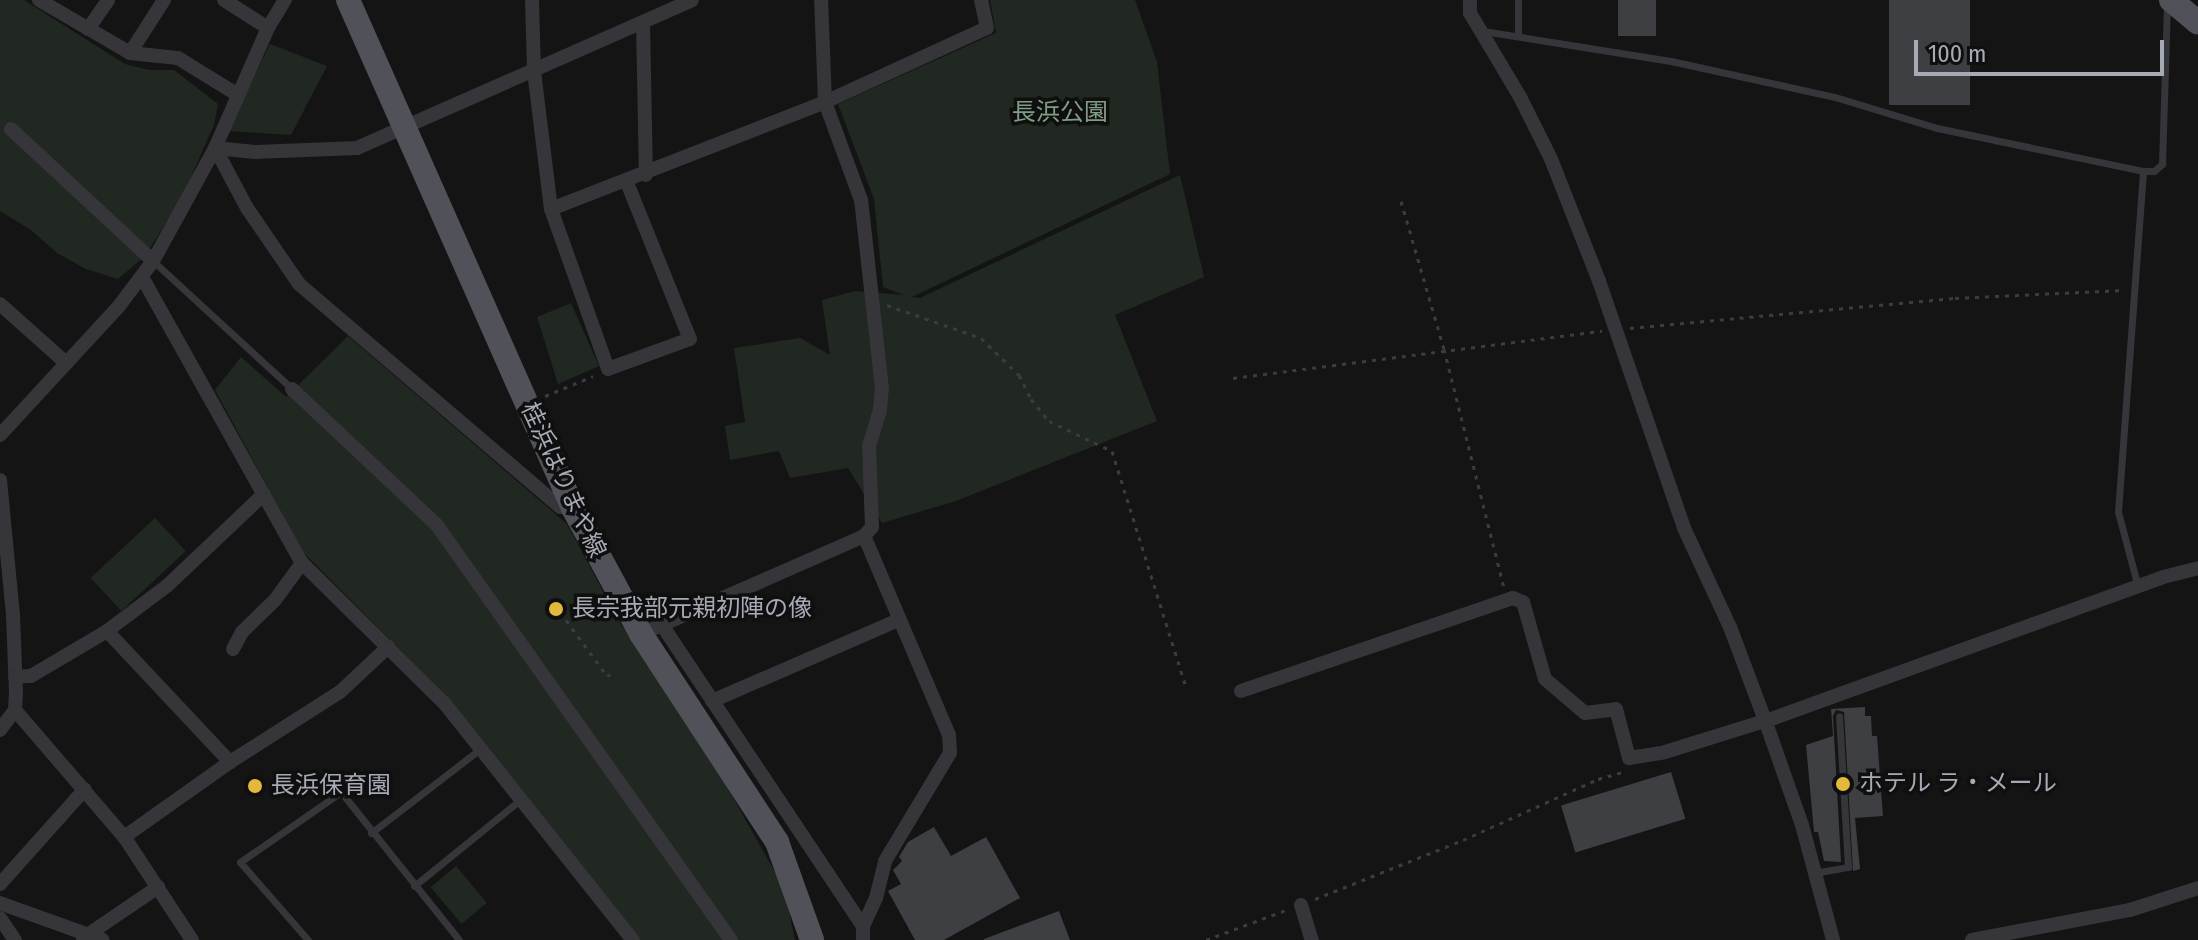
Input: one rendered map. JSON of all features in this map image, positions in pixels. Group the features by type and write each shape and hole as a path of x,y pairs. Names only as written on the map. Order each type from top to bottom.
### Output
{"main road":[{"name":"桂浜はりまや線","path":"348,0 573,508 651,629 777,842 812,940"},
{"path":"2169,0 2198,23"}],"street":[{"path":"39,0 130,53 178,58 238,95"},
{"path":"88,29 108,0"},
{"path":"130,53 164,0"},
{"path":"224,0 268,28"},
{"path":"0,435 153,261 215,148 268,28 285,0"},
{"path":"532,0 534,71 551,209 608,369 690,339 626,180"},
{"path":"215,148 255,152 357,148 692,0"},
{"path":"821,0 825,102 861,200 882,389 880,410 869,446 872,527 864,536 651,629 712,701 863,933"},
{"path":"551,209 646,175 825,102 987,28 981,0"},
{"path":"1470,0 1470,13 1483,31 1551,159 1616,330 1684,528 1730,627 1765,720 1802,825 1833,940"},
{"path":"643,22 646,175"},
{"path":"11,129 153,261"},
{"path":"215,148 247,208 299,284 560,507 573,508"},
{"path":"142,277 302,563 445,704 633,940"},
{"path":"0,304 66,363"},
{"path":"292,389 436,524 731,940"},
{"path":"0,480 16,684 15,710 0,730"},
{"path":"0,693 107,631 168,585 264,494"},
{"path":"863,933 885,861 950,753 949,735 864,536"},
{"path":"233,649 242,632 275,600 302,563"},
{"path":"1241,691 1507,598 1523,602 1545,679 1585,713 1616,709 1629,758 1665,752 1765,720 2198,568"},
{"path":"712,701 898,620"},
{"path":"107,631 230,762"},
{"path":"124,837 230,762 340,692 388,647"},
{"path":"15,710 124,837 192,940"},
{"path":"0,884 85,789"},
{"path":"0,903 91,938 158,887"},
{"path":"1972,940 2130,910 2198,888"},
{"path":"1301,905 1312,940"},
{"path":"0,918 15,940"}],"lane":[{"path":"1518,0 1518,34"},
{"path":"1483,31 1518,34 1671,61 1835,97 1937,128 2154,171 2162,164 2169,0"},
{"path":"2138,587 2118,512 2143,171"},
{"path":"153,261 292,389"},
{"path":"1814,873 1848,867 1839,716"},
{"path":"371,833 481,748"},
{"path":"308,940 240,862 341,792 459,940"},
{"path":"414,886 522,799"}],"path":[{"path":"1401,201 1444,349 1507,598"},
{"path":"1233,378 1692,319 1955,298 2132,290"},
{"path":"872,301 943,321 981,338 1019,375 1031,399 1049,421 1112,451 1187,690"},
{"path":"527,404 608,369"},
{"path":"566,620 607,676 615,672"},
{"path":"1206,940 1463,840 1598,779 1624,772"}],"green space":[{"path":"0,0 24,0 125,64 149,70 174,70 218,104 214,125 181,199 145,256 118,279 86,269 57,253 31,230 0,211"},
{"name":"長浜公園","path":"990,0 1135,0 1157,62 1170,174 912,297 920,298 1180,175 1204,277 1115,315 1157,421 956,501 882,523 848,468 790,478 779,451 730,460 725,426 745,422 734,348 800,338 830,355 822,300 855,291 904,295 883,287 874,199 838,104 996,33"},
{"path":"270,44 327,66 291,135 227,131"},
{"path":"571,303 599,366 558,384 537,317"},
{"path":"348,336 567,524 619,621 700,739 784,888 795,940 640,940 451,701 303,552 215,390 241,357 286,397"},
{"path":"155,518 186,551 121,611 91,578"},
{"path":"456,866 487,903 462,924 431,887"}],"building":[{"path":"1618,0 1656,0 1656,36 1618,36"},
{"path":"1889,0 1970,0 1970,105 1889,105"},
{"path":"1865,707 1865,716 1871,716 1872,736 1877,736 1883,816 1855,818 1860,869 1853,871 1844,712 1836,710 1833,716 1841,862 1824,861 1818,832 1814,832 1806,745 1833,736 1831,709"},
{"path":"1671,772 1685,819 1575,852 1561,806"},
{"path":"934,827 951,856 986,837 1020,898 944,940 915,940 888,891 901,884 893,870 902,861 899,857 908,842"},
{"path":"1059,911 1070,940 984,940 984,939"}],"place":[{"name":"長宗我部元親初陣の像","path":"556,609"},
{"name":"ホテル ラ・メール","path":"1843,784"},
{"name":"長浜保育園","path":"255,786"}]}
